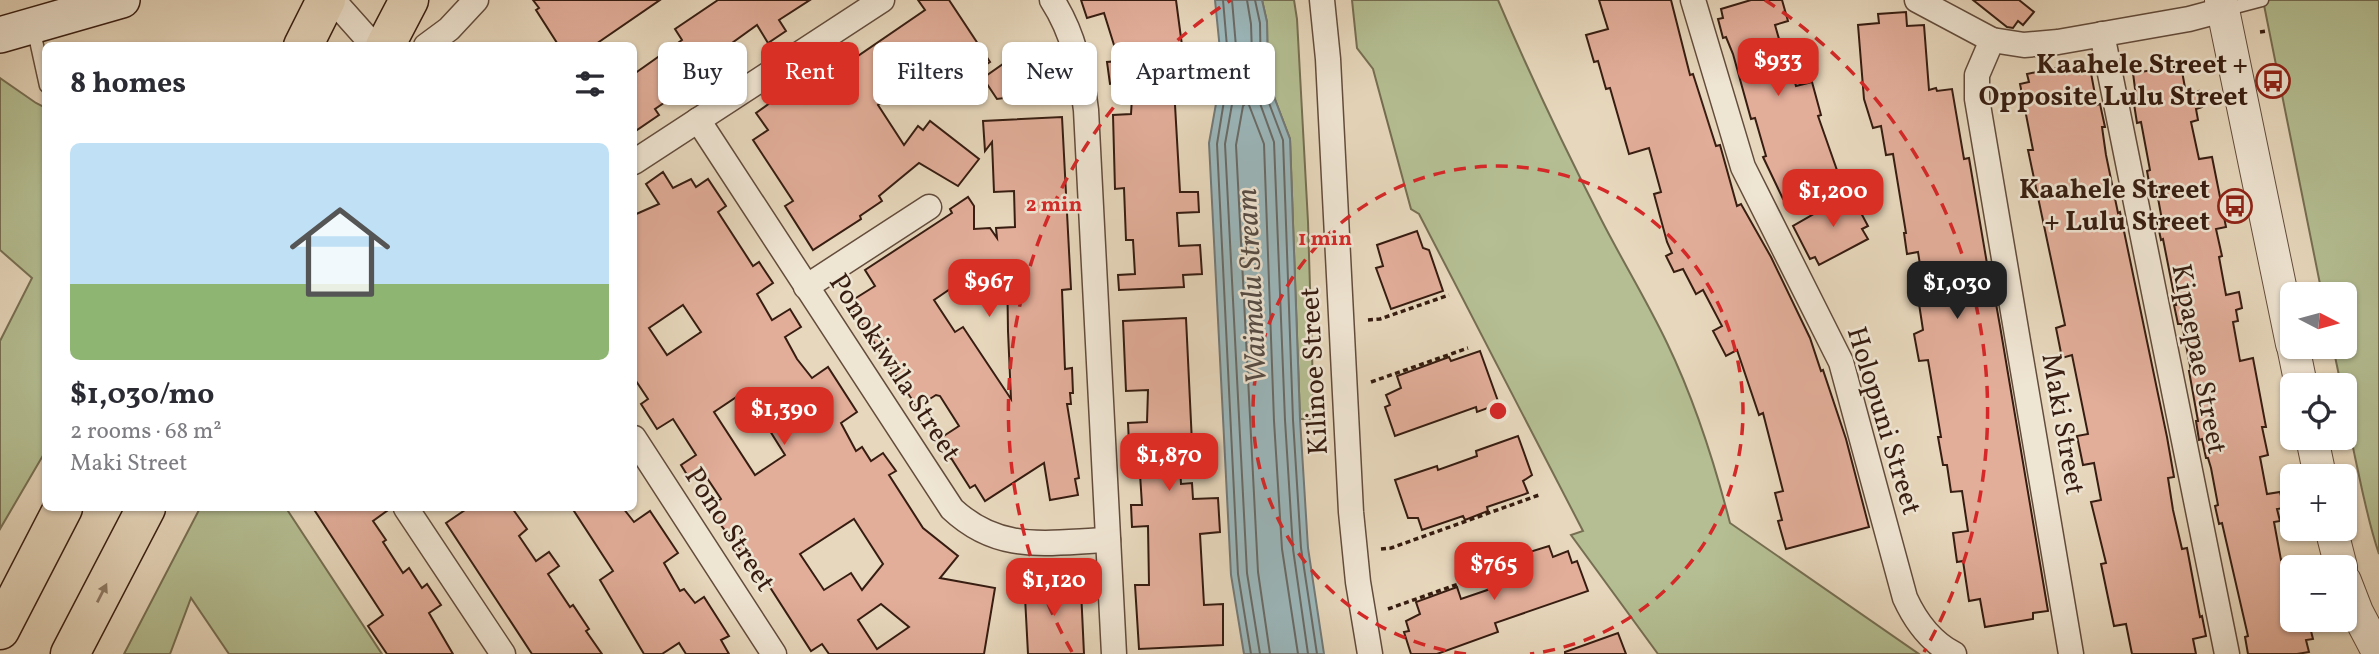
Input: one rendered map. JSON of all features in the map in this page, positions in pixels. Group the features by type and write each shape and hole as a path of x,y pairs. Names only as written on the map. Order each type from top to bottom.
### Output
{"highway":[{"path":"305,42 326,0"},
{"path":"387,42 409,0"},
{"path":"0,630 61,511"},
{"path":"70,654 144,511"}],"main road":[{"path":"17,31 122,0"}],"street":[{"path":"333,0 370,42"},
{"path":"431,42 449,29 477,0"},
{"path":"637,160 882,0"},
{"path":"1052,0 1068,28 1077,54 1086,110 1114,654"},
{"name":"Kilinoe Street","path":"1322,0 1329,73 1351,512 1358,582 1370,654"},
{"name":"Holopuni Street","path":"1693,0 1738,156 1841,362 1905,598 1926,632 1937,644 1954,654"},
{"path":"1920,1 1992,40 2008,44 2039,45 2189,19 2222,5 2280,283"},
{"name":"Kipaepae Street","path":"2102,34 2227,654"},
{"name":"Maki Street","path":"1992,40 1977,75 1977,99 2071,654"},
{"name":"Ponokiwila Street","path":"698,120 942,495 962,518 986,533 1014,542 1108,540"},
{"path":"806,287 929,207"},
{"name":"Pono Street","path":"637,443 774,654"},
{"path":"408,511 503,654"},
{"path":"2357,612 2379,654"}],"lane":[{"path":"2222,5 2262,0"},
{"path":"17,31 42,78"}],"path":[{"path":"2260,32 2267,31"},
{"path":"1368,320 1380,319 1449,295"},
{"path":"1371,382 1468,348"},
{"path":"1381,549 1391,548 1539,495"},
{"path":"1388,610 1492,572"}],"green space":[{"path":"1262,0 1294,0 1308,222 1314,419 1300,419 1290,139 1275,99 1275,42 1267,42 1267,22"},
{"path":"1352,0 1498,0 1575,167 1677,365 1703,432 1730,523 1919,654 1658,654 1571,535 1583,531 1419,214 1411,209 1373,69 1357,48"},
{"path":"2263,0 2379,0 2379,554 2353,450 2357,450 2357,373 2338,373 2336,359 2357,359 2357,282 2320,282"},
{"path":"0,78 42,106 42,457 0,529 0,341 32,278 0,250"},
{"path":"198,511 288,511 382,654 229,654 191,598 170,654 124,654"}],"water":[{"path":"1215,0 1262,0 1267,22 1267,42 1219,42"},
{"name":"Waimalu Stream","path":"1275,99 1290,139 1300,419 1308,548 1324,654 1244,654 1231,575 1209,143 1216,105 1275,105"}],"building":[{"path":"533,0 660,0 599,42 556,42 536,10 539,8"},
{"path":"718,0 810,0 779,20 786,31 770,42 757,25 733,42 679,42 682,40 675,29"},
{"path":"918,0 949,0 977,42 878,42 925,10"},
{"path":"1081,0 1176,0 1182,42 1113,42 1104,13 1087,18"},
{"path":"1599,0 1671,0 1690,75 1693,74 1716,146 1720,145 1737,206 1741,204 1771,257 1810,338 1821,371 1823,370 1846,439 1869,527 1786,549 1778,521 1782,520 1775,493 1783,491 1763,413 1759,415 1737,350 1726,356 1713,331 1722,326 1703,290 1696,294 1683,269 1674,272 1666,256 1672,253 1654,194 1661,192 1649,148 1629,154 1610,88 1606,89 1598,61 1594,62 1586,35 1608,29"},
{"path":"1751,0 1782,0 1788,21 1775,25 1785,60 1788,59 1796,86 1812,82 1821,115 1818,116 1839,176 1783,199 1763,157 1766,156 1755,118 1751,119 1733,54 1726,37 1723,38 1718,19 1723,18 1721,9"},
{"path":"1973,0 2019,0 2034,12 2023,25 2018,21 2013,28 2007,27"},
{"path":"1906,12 1907,26 1924,25 1929,90 1952,89 1964,159 1969,158 2048,611 2033,613 2033,619 1985,627 1980,599 1969,601 1963,561 1957,562 1953,533 1968,531 1962,491 1951,492 1947,465 1943,465 1928,360 1919,361 1914,334 1923,330 1918,297 1925,296 1918,252 1907,254 1893,154 1886,155 1881,126 1873,128 1864,99 1858,25 1879,23 1878,14"},
{"path":"873,46 873,105 878,105 904,145 918,126 923,130 930,121 979,159 958,186 919,163 879,196 882,201 860,216 861,219 813,250 785,206 793,201 753,140 768,130 756,113 767,105 859,105 859,55"},
{"path":"658,57 658,105 661,105 655,109 659,115 637,130 637,72"},
{"path":"1107,62 1111,62 1111,84 1110,84"},
{"path":"1002,65 1002,98 997,99 988,86 988,74"},
{"path":"2067,66 2068,72 2090,68 2097,105 2100,104 2105,127 2102,127 2106,155 2167,437 2174,477 2168,478 2173,510 2182,549 2187,548 2206,636 2193,639 2196,654 2132,654 2126,624 2114,626 2101,564 2106,563 2091,502 2101,500 2094,463 2083,465 2077,436 2088,434 2072,355 2062,358 2056,328 2065,325 2028,150 2033,150 2020,84 2029,82 2027,74"},
{"path":"2181,66 2186,93 2199,91 2202,107 2196,109 2198,120 2191,122 2199,159 2212,157 2226,227 2216,229 2226,295 2239,292 2242,308 2236,310 2238,321 2233,322 2240,361 2253,358 2266,427 2262,427 2268,455 2260,457 2267,494 2280,492 2280,509 2277,509 2280,521 2274,522 2280,555 2280,632 2311,632 2313,639 2306,640 2309,652 2248,654 2245,637 2248,636 2222,523 2219,524 2215,506 2218,505 2211,468 2202,439 2199,440 2182,324 2178,324 2163,239 2161,240 2157,221 2162,220 2156,187 2150,188 2147,171 2150,170 2141,122 2137,123 2133,73"},
{"path":"1132,105 1175,105 1180,192 1198,192 1199,212 1177,213 1179,246 1200,245 1202,274 1183,275 1184,287 1119,290 1118,275 1135,274 1133,240 1126,240 1124,188 1115,189 1113,115 1131,114"},
{"path":"1062,117 1071,289 1062,290 1065,369 1072,368 1073,393 1070,393 1071,404 1067,404 1079,478 1075,479 1078,495 1050,500 1044,463 985,501 975,485 970,488 951,458 948,460 936,441 959,426 940,396 936,395 917,407 848,303 875,286 865,270 952,213 950,209 968,197 974,206 974,229 990,228 997,238 996,228 1015,227 1014,191 994,192 992,142 985,151 983,121","holes":["1007,263 1011,399 963,327 955,332 934,300 975,272 975,265"]},
{"path":"663,172 673,188 691,179 696,187 708,179 726,206 718,212 753,266 759,262 773,283 757,294 772,320 790,309 801,327 785,337 797,359 812,378 828,367 857,412 841,423 856,451 862,447 871,461 883,453 896,471 889,475 923,528 958,556 940,578 995,588 984,654 829,654 822,644 811,651 746,550 742,553 708,508 721,499 701,469 689,478 681,465 696,455 673,419 657,429 641,404 648,399 637,382 637,214 659,204 646,184","holes":["683,305 701,332 667,355 649,328","747,390 785,455 755,475 714,412","854,519 883,564 862,590 851,573 824,590 800,554","881,604 909,627 877,649 858,620"]},
{"path":"1854,191 1868,226 1862,229 1868,239 1819,265 1815,257 1810,259 1793,226"},
{"path":"1417,231 1423,248 1429,250 1443,291 1391,309 1376,268 1383,266 1377,245"},
{"path":"1186,318 1192,443 1179,443 1181,484 1192,483 1193,499 1218,498 1220,532 1200,534 1204,605 1223,604 1223,645 1139,649 1135,585 1149,585 1148,526 1132,527 1131,505 1142,505 1138,443 1129,443 1128,423 1147,422 1148,390 1126,391 1123,321"},
{"path":"1480,351 1499,404 1477,412 1476,407 1395,436 1385,407 1390,405 1386,395 1401,388 1397,376 1449,357 1451,361"},
{"path":"1518,436 1532,475 1523,481 1528,493 1487,507 1488,511 1465,520 1463,516 1422,530 1418,518 1408,518 1395,480 1437,466 1438,470 1477,456 1476,451"},
{"path":"315,511 387,511 373,521 403,573 409,568 422,588 427,584 441,605 429,613 453,654 387,654 368,626 383,615"},
{"path":"464,511 514,511 527,529 519,536 536,561 549,552 559,566 548,574 570,607 573,605 602,654 532,654 446,523"},
{"path":"574,511 625,511 634,522 650,511 678,553 664,563 680,591 684,589 695,603 704,597 729,636 721,640 729,654 686,654 679,643 662,654 644,654 600,580 613,571"},
{"path":"1549,546 1553,557 1568,551 1572,563 1577,561 1588,591 1495,623 1498,632 1437,654 1411,654 1404,632 1409,631 1406,621 1420,614 1416,602 1457,587 1461,599 1499,586 1497,579 1512,571 1507,559"},
{"path":"1057,568 1058,590 1081,590 1084,654 1028,654 1025,597 1037,596 1035,569"},
{"path":"1618,633 1626,654 1565,654 1565,652"}],"place":[{"name":"Kaahele Street + Opposite Lulu Street","path":"2273,81"},
{"name":"Kaahele Street + Lulu Street","path":"2235,206"}]}
